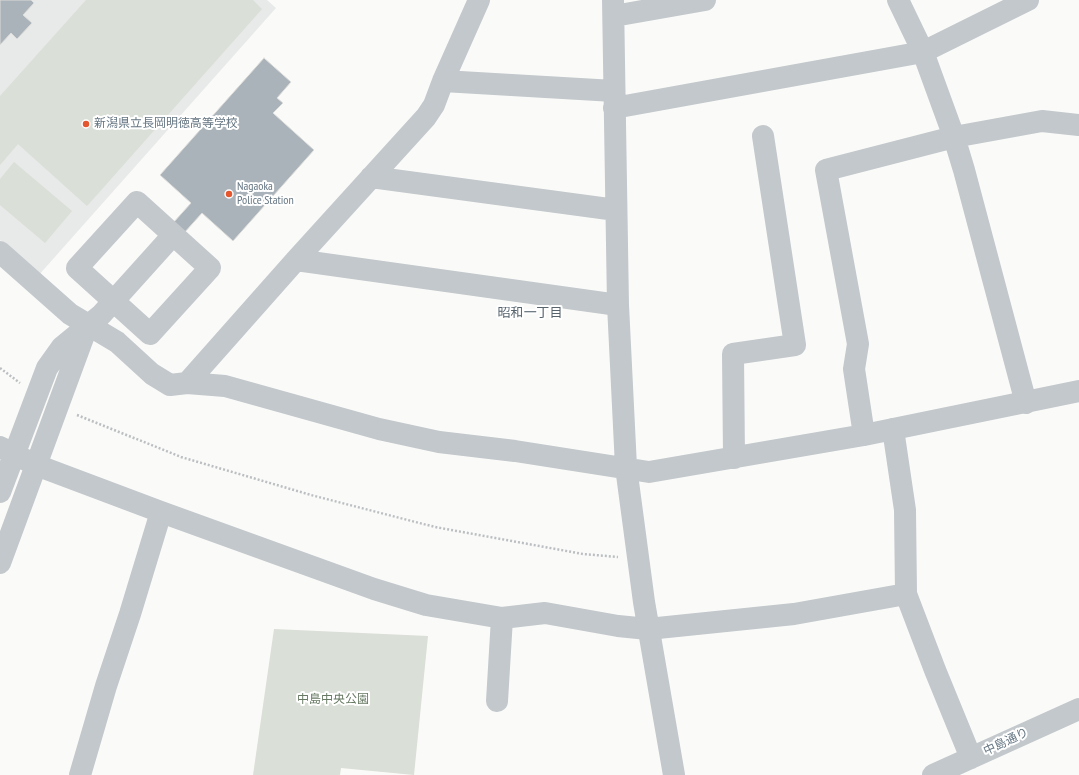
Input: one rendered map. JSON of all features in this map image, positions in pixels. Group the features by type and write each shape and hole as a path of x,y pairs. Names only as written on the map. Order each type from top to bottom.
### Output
{"street":[{"path":"187,383 426,116 434,105 479,0"},
{"path":"674,775 648,628 626,467 618,305 613,8 704,0"},
{"path":"898,0 923,52 954,137 1026,403"},
{"path":"443,81 614,99 923,52 1028,0"},
{"path":"864,435 854,369 858,344 826,170 954,137 1042,121 1079,125"},
{"path":"734,458 733,354 795,345 763,136"},
{"path":"371,177 616,210"},
{"path":"137,202 173,235 210,268 150,334 77,268 137,202"},
{"path":"0,492 7,450 47,368 62,347 101,315 173,235"},
{"path":"0,252 70,314 117,342 152,374 170,385 187,383 225,386 379,429 439,442 515,451 626,467 649,472 864,435 1079,391"},
{"path":"296,260 618,305"},
{"path":"0,563 88,326"},
{"path":"893,429 905,510 906,594 971,758"},
{"path":"7,450 36,465 374,589 426,605 502,618 545,613 618,626 648,628 794,614 906,594"},
{"path":"80,775 106,686 161,512"},
{"path":"497,701 502,618"},
{"name":"中島通り","path":"933,775 1079,709"}],"path":[{"path":"58,408 181,456 327,499 435,527 583,554 625,558 638,557"}],"shaded area":[{"name":"新潟県立長岡明徳高等学校","path":"0,0 267,0 276,8 38,276 0,240"}],"green space":[{"name":"新潟県立長岡明徳高等学校","path":"86,0 253,0 262,9 87,206 18,144 0,165 0,96"},
{"path":"14,162 72,211 45,243 0,205 0,179"},
{"name":"中島中央公園","path":"274,629 428,636 414,775 341,768 340,775 253,775"}],"building":[{"path":"0,0 31,0 34,3 23,15 32,23 17,39 11,33 0,45"},
{"path":"264,58 291,82 277,98 283,103 273,113 314,150 233,241 202,213 184,233 173,223 191,203 160,175"}],"place":[{"name":"新潟県立長岡明徳高等学校","path":"86,124"},
{"name":"Nagaoka Police Station","path":"229,194"}],"district":[{"name":"昭和一丁目","path":"530,313"}]}
